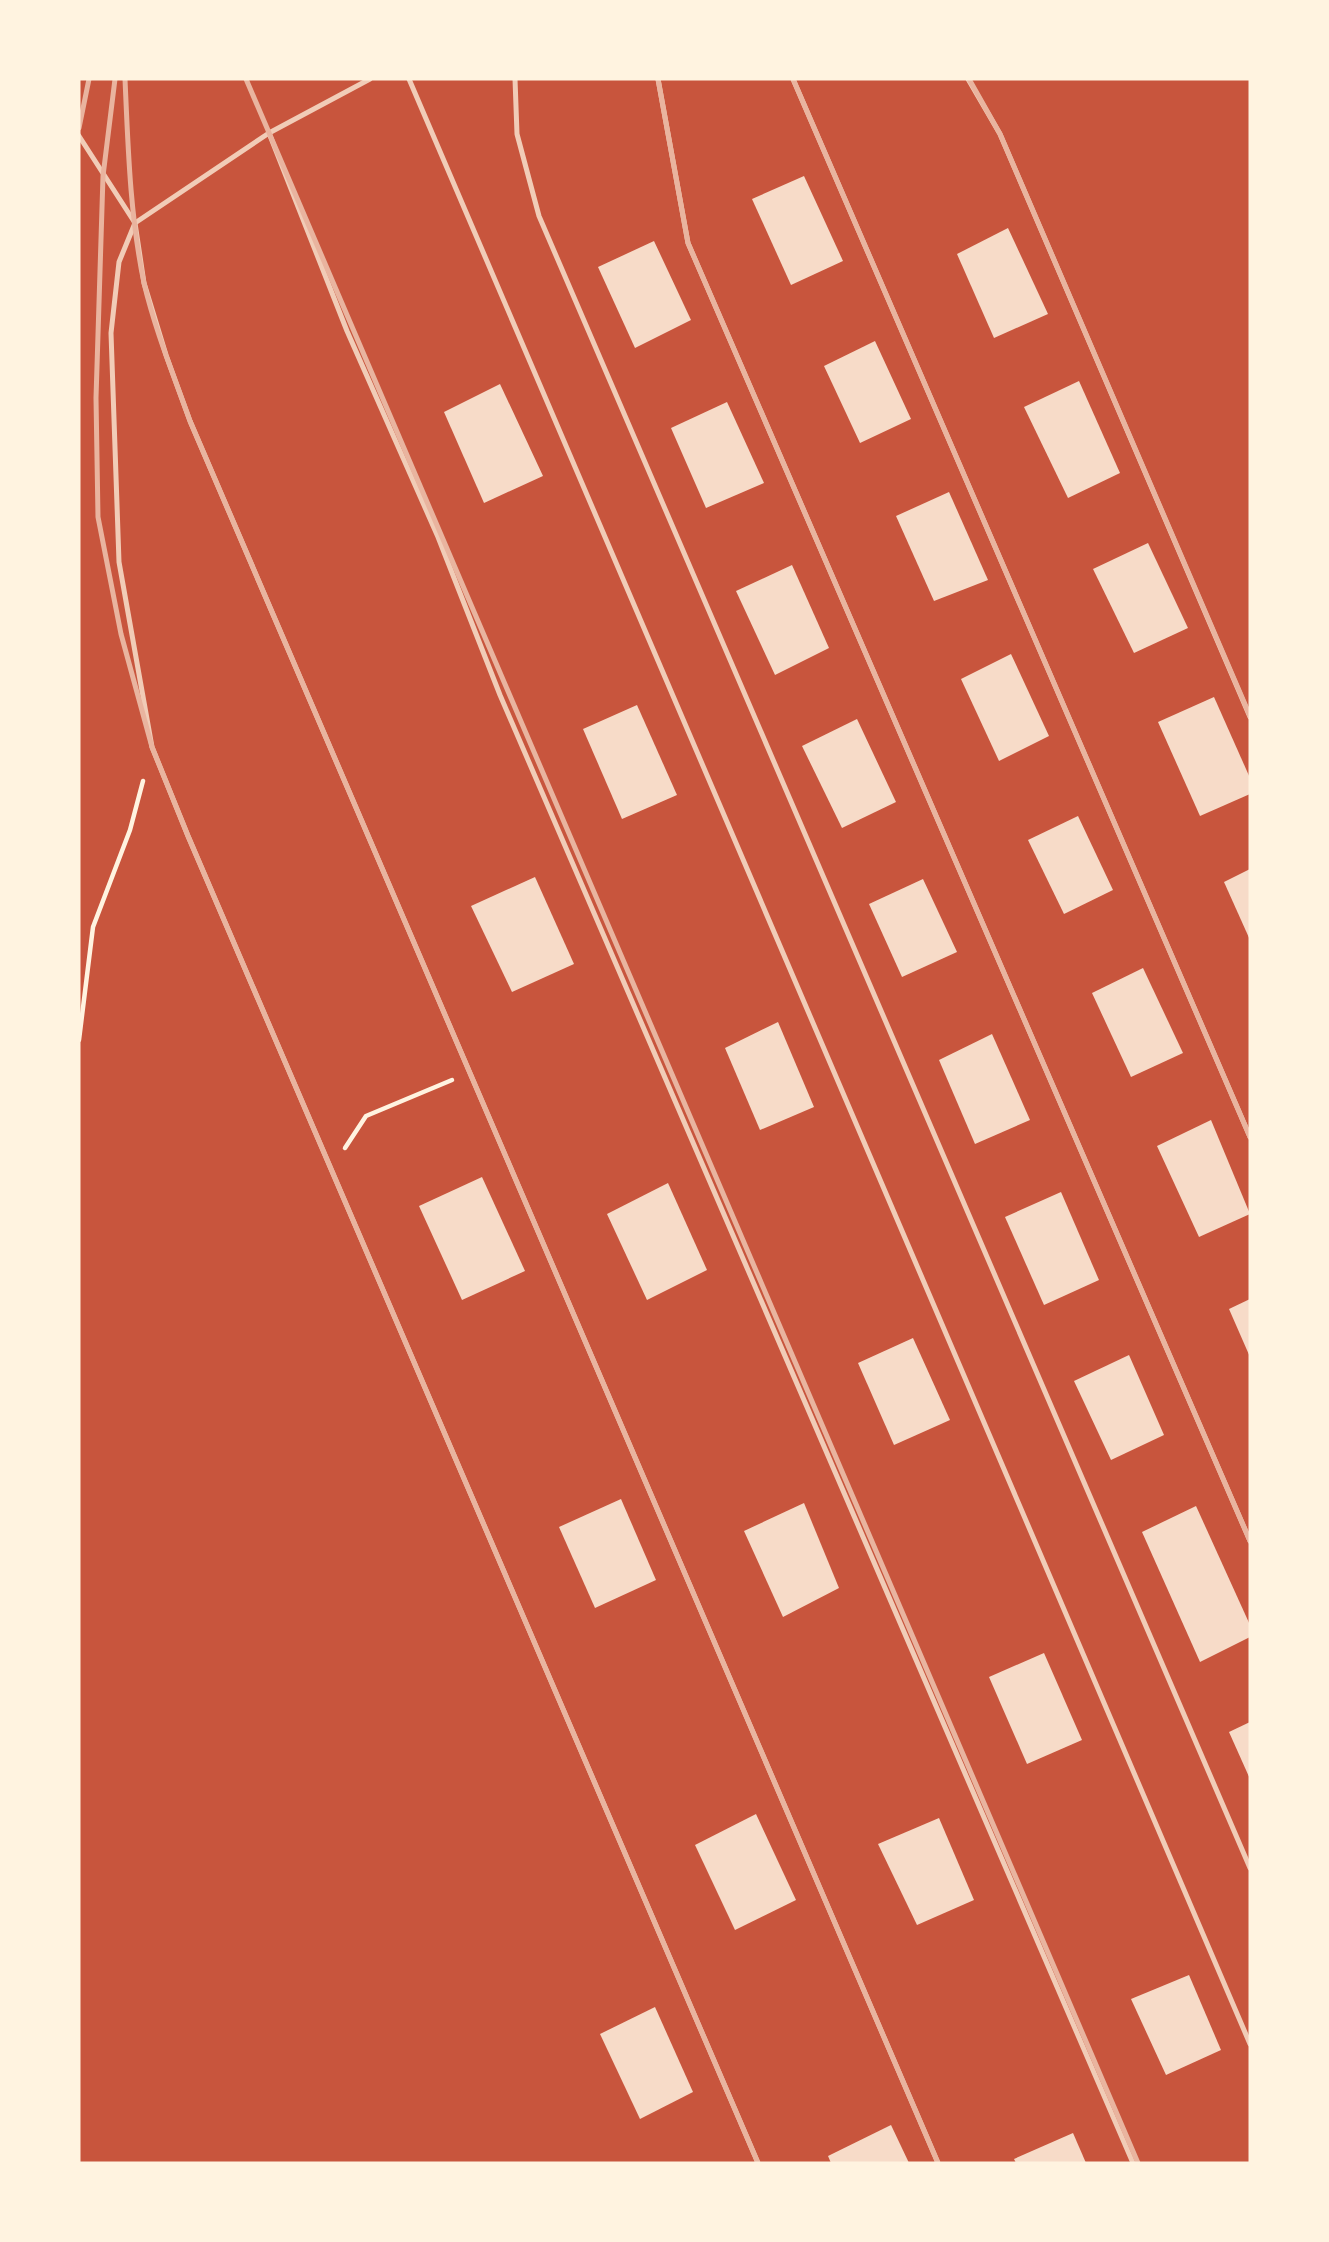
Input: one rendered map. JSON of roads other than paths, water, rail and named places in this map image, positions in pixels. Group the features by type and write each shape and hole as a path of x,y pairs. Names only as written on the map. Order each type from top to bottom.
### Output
{"lane":[{"path":"370,79 269,134 135,223 119,262 111,333 119,562 152,747 758,2163"},
{"path":"409,79 1250,2044"},
{"path":"515,79 517,134 539,216 1250,1868"},
{"path":"658,79 688,243 1250,1541"},
{"path":"793,79 1250,1137"},
{"path":"968,79 1000,134 1250,717"},
{"path":"269,134 347,331 439,537 500,695 1133,2163"},
{"path":"79,136 135,223 144,283 190,421 938,2163"}],"railway":[{"path":"79,128 89,79"},
{"path":"115,79 103,176 96,398 98,517 121,634 152,747 758,2163"},
{"path":"125,79 139,258 148,301 190,421 938,2163"},
{"path":"246,79 1138,2163"},
{"path":"658,79 688,243 1250,1541"},
{"path":"793,79 1250,1137"},
{"path":"969,79 1000,134 1250,716"}]}
